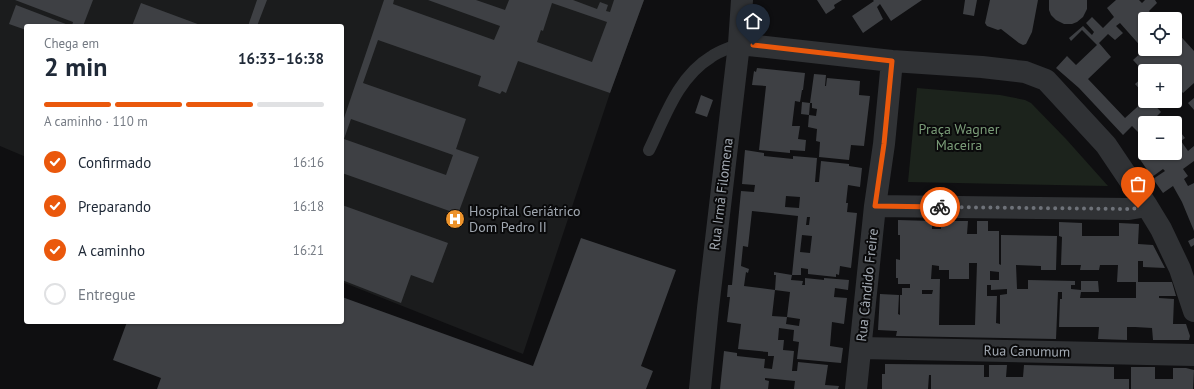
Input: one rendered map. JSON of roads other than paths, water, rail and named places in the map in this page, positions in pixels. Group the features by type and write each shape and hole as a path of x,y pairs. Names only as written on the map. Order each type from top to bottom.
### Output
{"street":[{"name":"Rua Irmã Filomena","path":"700,389 739,44 742,0"},
{"path":"739,44 892,61 982,66 1025,72 1046,80 1106,145 1147,206 1161,229 1180,269 1194,311"},
{"name":"Rua Cândido Freire","path":"856,389 892,61"},
{"path":"875,206 1129,209 1147,206"},
{"name":"Rua Canumum","path":"861,348 1194,355"}],"lane":[{"path":"649,150 681,85 693,71 711,57 739,44"}],"place":[{"name":"Hospital Geriátrico Dom Pedro II","path":"455,219"}],"park label":[{"name":"Praça Wagner Maceira","path":"959,138"}]}
